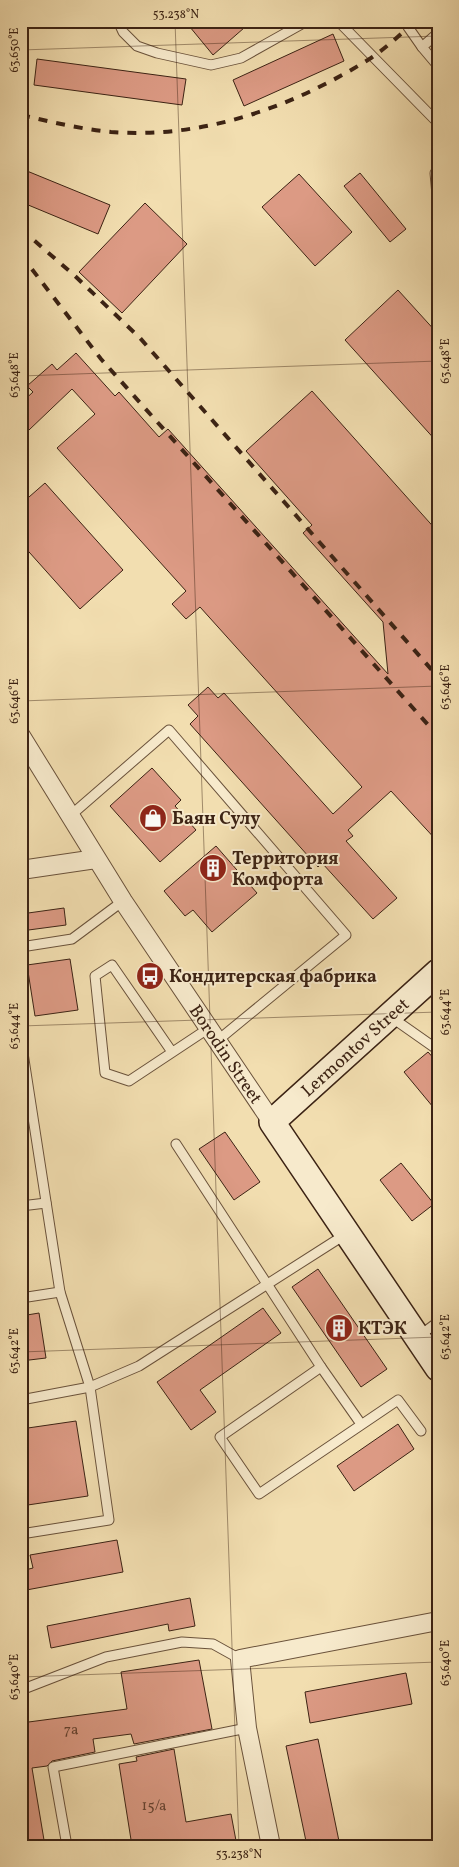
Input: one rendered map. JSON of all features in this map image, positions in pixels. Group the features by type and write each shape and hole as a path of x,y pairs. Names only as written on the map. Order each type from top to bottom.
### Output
{"street":[{"name":"Borodin Street","path":"21,736 123,901 438,1368"},
{"path":"21,870 96,859"},
{"name":"Lermontov Street","path":"272,1122 438,972"},
{"path":"271,1846 247,1728 240,1659 438,1621"}],"lane":[{"path":"118,21 123,32 137,46 157,54 210,65 241,58 306,21"},
{"path":"338,21 438,123"},
{"path":"406,21 422,47 438,66"},
{"path":"422,47 438,33"},
{"path":"435,173 438,206"},
{"path":"70,816 170,730 346,935 213,1035 172,1052 129,1081 105,1073 95,976 112,965 172,1052"},
{"path":"21,947 72,940 123,901"},
{"path":"389,1015 438,1050"},
{"path":"21,1040 60,1292 90,1387 109,1520 21,1534"},
{"path":"176,1144 321,1367 361,1424"},
{"path":"21,1206 46,1203"},
{"path":"21,1400 90,1387 139,1366 346,1233"},
{"path":"21,1298 60,1292"},
{"path":"417,1338 438,1322"},
{"path":"321,1367 220,1437 259,1494 398,1400 421,1431"},
{"path":"21,1690 106,1657 182,1642 212,1644 240,1659"},
{"path":"67,1846 53,1767 247,1728"}],"building":[{"path":"185,21 252,21 213,55"},
{"path":"333,34 344,61 244,106 233,80"},
{"path":"37,59 186,79 182,105 34,85"},
{"path":"27,171 110,205 98,234 21,202 21,186"},
{"path":"360,173 406,229 390,242 344,186"},
{"path":"299,174 352,232 315,266 262,207"},
{"path":"145,203 187,244 122,313 79,272"},
{"path":"398,290 438,334 438,443 345,340"},
{"path":"76,353 115,396 119,392 159,437 168,429 388,674 383,622 303,533 312,525 246,451 312,391 438,532 438,842 391,791 348,830 353,836 346,841 397,898 373,919 322,863 318,867 190,724 198,716 188,705 208,687 218,698 224,693 333,814 362,787 200,607 186,619 172,604 186,591 57,448 95,414 72,389 29,430 21,422 21,403 33,392 27,386 52,364 57,370"},
{"path":"45,483 123,570 80,609 21,543 21,504"},
{"name":"Баян Сулу","path":"152,768 181,800 175,806 196,830 160,862 110,806"},
{"name":"Территория Комфорта","path":"216,846 257,893 212,932 193,910 185,916 164,891"},
{"path":"64,908 66,925 21,931 21,914"},
{"path":"70,959 78,1010 35,1016 27,965"},
{"path":"428,1052 438,1063 438,1113 404,1072"},
{"path":"225,1132 260,1182 234,1200 199,1149"},
{"path":"401,1163 434,1204 412,1221 380,1180"},
{"name":"КТЭК","path":"318,1269 387,1369 361,1387 292,1287"},
{"path":"263,1308 281,1333 200,1390 216,1412 191,1430 157,1382"},
{"path":"39,1313 46,1358 21,1361 21,1316"},
{"path":"76,1421 88,1496 21,1506 21,1429"},
{"path":"398,1424 414,1449 354,1491 337,1466"},
{"path":"117,1540 123,1572 21,1591 21,1571 33,1568 30,1555"},
{"path":"190,1598 195,1626 169,1631 168,1624 51,1648 47,1626"},
{"path":"199,1660 212,1729 134,1744 131,1734 93,1739 95,1752 52,1761 47,1766 32,1768 45,1846 21,1846 21,1723 127,1709 121,1672"},
{"path":"406,1673 412,1704 310,1723 305,1692"},
{"path":"318,1739 340,1846 307,1846 286,1746"},
{"path":"174,1749 186,1822 231,1814 237,1846 132,1846 119,1764 137,1761 136,1757"}],"railway":[{"path":"21,115 111,132 146,133 214,125 279,105 341,76 377,54 415,21"},
{"path":"21,229 75,276 140,338 438,677"},
{"path":"21,255 101,359 438,736"}],"place":[{"name":"Баян Сулу","path":"153,818"},
{"name":"Территория Комфорта","path":"213,868"},
{"name":"Кондитерская фабрика","path":"150,976"},
{"name":"КТЭК","path":"339,1328"}]}
